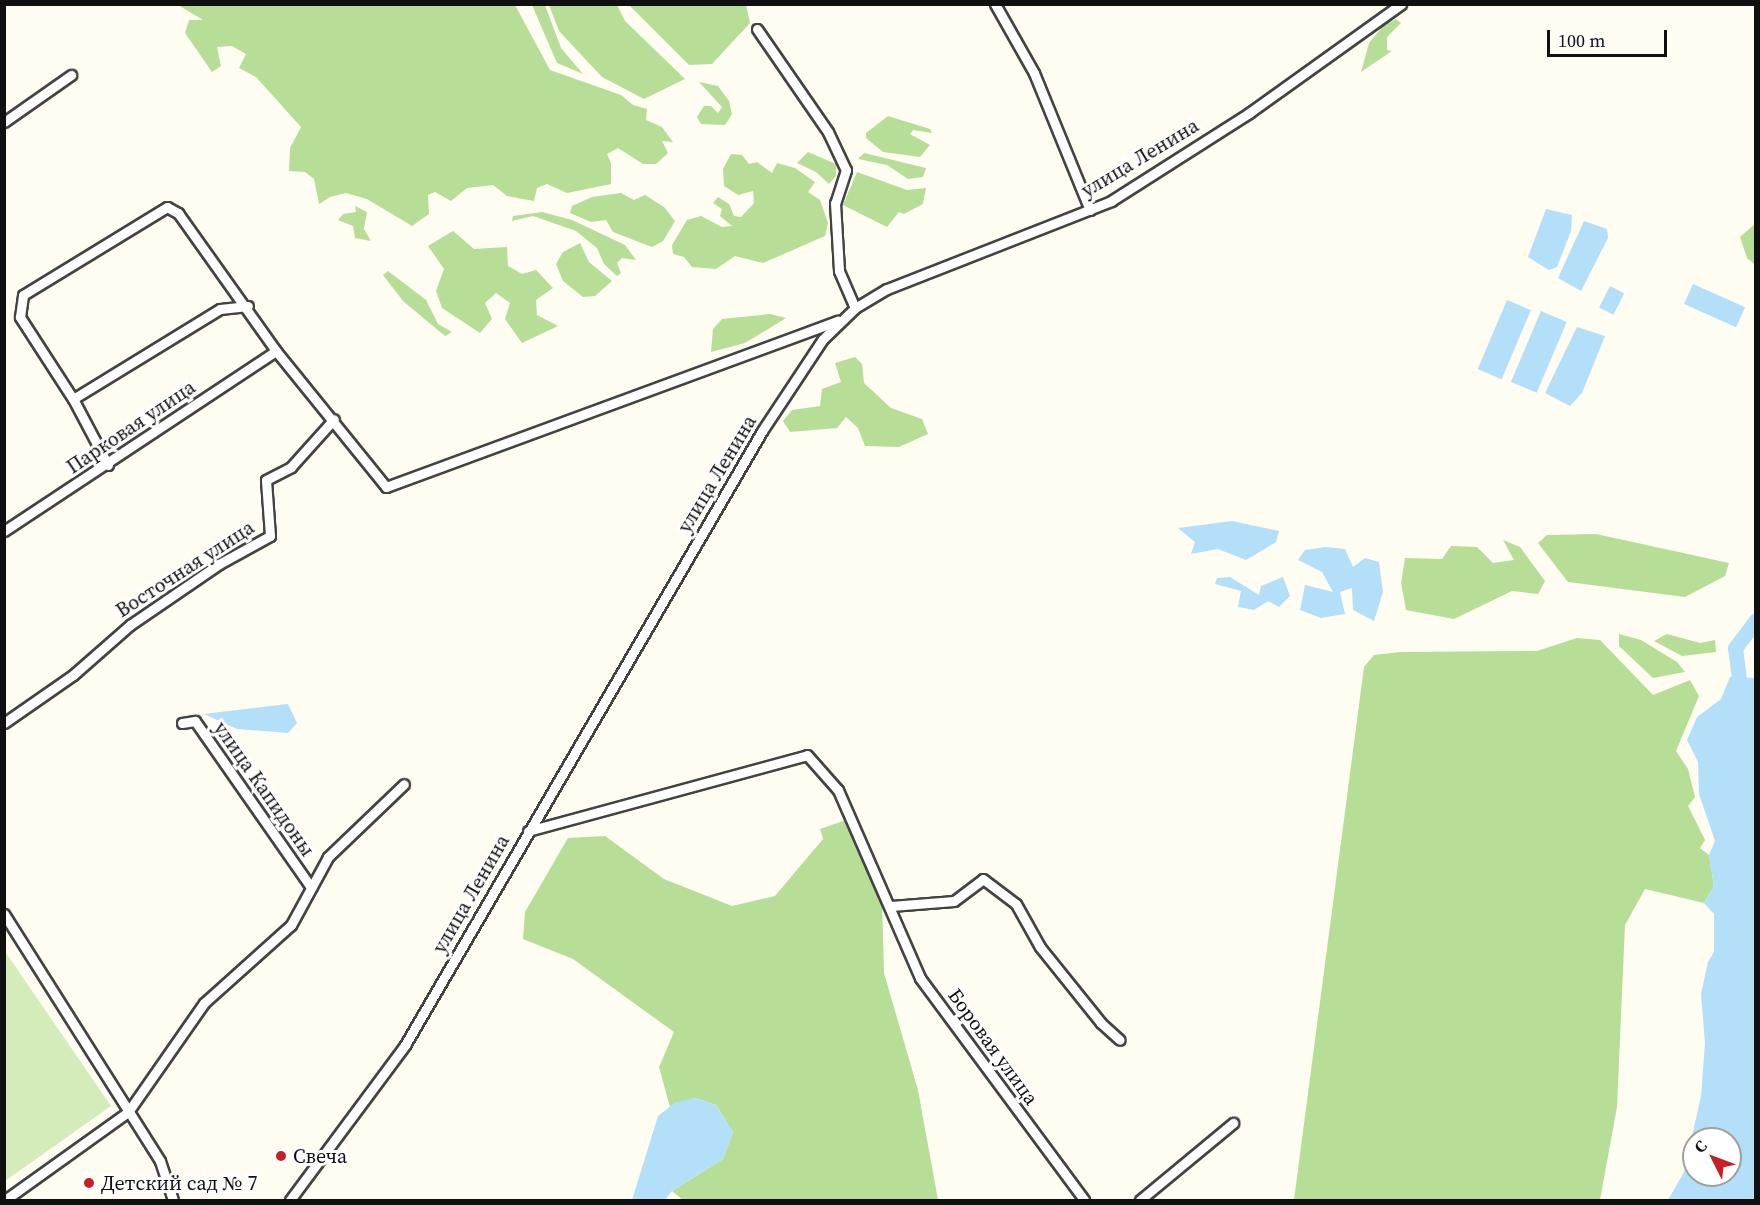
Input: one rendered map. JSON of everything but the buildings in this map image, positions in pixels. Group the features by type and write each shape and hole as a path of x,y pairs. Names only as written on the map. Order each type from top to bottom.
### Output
{"street":[{"path":"995,4 1034,73 1090,210"},
{"name":"улица Ленина","path":"290,1200 405,1045 762,431 823,339 855,308 887,289 1090,210 1249,113 1401,4"},
{"path":"757,29 828,132 846,170 835,203 839,271 855,308"},
{"path":"4,122 71,75"},
{"path":"108,465 73,399 20,317 23,295 167,207 178,213 248,306 276,351 334,419 386,487 844,320"},
{"path":"73,399 219,309 248,306"},
{"name":"Парковая улица","path":"4,531 108,465 276,351"},
{"name":"Восточная улица","path":"4,723 73,675 130,625 219,564 270,536 266,480 291,467 334,419"},
{"name":"улица Капидоны","path":"182,723 195,721 311,887"},
{"name":"Боровая улица","path":"528,831 807,755 838,790 866,857 891,906 920,978 1084,1200"},
{"path":"5,1200 128,1112 204,1003 291,925 328,857 404,784"},
{"path":"891,906 954,901 983,879 1016,904 1040,947 1101,1023 1120,1040"},
{"path":"4,914 101,1062 128,1112 160,1161 173,1200"},
{"path":"1140,1200 1233,1123"}],"green space":[{"path":"178,5 515,5 550,70 621,95 633,105 647,109 646,120 662,127 673,142 662,141 668,153 656,164 643,164 618,148 607,154 611,163 611,184 567,193 547,184 537,188 534,201 507,196 493,185 467,188 451,201 435,192 428,195 429,214 412,226 367,199 346,193 330,197 319,204 314,179 305,172 289,171 290,148 301,127 256,77 239,68 246,54 232,46 217,47 221,66 212,72 185,33 189,20 203,20"},
{"path":"532,5 545,5 561,48 583,74 557,63"},
{"path":"549,5 617,5 625,21 685,79 644,99 602,77 559,31"},
{"path":"629,5 746,5 750,23 712,64 689,65"},
{"path":"1396,19 1401,23 1387,37 1387,50 1392,51 1361,72 1369,43 1383,26"},
{"path":"699,82 718,86 729,101 732,114 725,125 701,124 697,117 704,106 711,106 718,113 722,107"},
{"path":"888,116 930,129 932,133 913,130 910,134 930,145 920,157 883,152 866,138 866,133"},
{"path":"808,152 836,164 836,176 829,184 816,172 797,163"},
{"path":"864,153 926,168 923,177 908,179 887,165 858,159"},
{"path":"731,154 742,155 749,164 757,162 772,173 777,163 795,168 815,182 808,192 820,200 828,223 825,236 763,263 735,256 716,269 692,267 684,257 673,254 672,245 687,220 701,216 722,227 732,226 720,216 722,209 713,203 718,197 729,204 734,216 741,217 754,203 753,191 738,195 724,186 723,169"},
{"path":"857,172 907,190 926,188 923,204 904,214 899,212 887,227 843,205"},
{"path":"621,193 634,200 645,195 664,207 675,221 663,241 652,247 613,232 606,220 591,222 570,213 572,206 592,197"},
{"path":"355,206 367,212 364,229 371,241 355,238 353,226 338,220 343,214 356,212"},
{"path":"542,212 572,220 625,245 636,260 622,258 617,263 621,273 617,276 604,264 597,248 576,231 533,216 512,221 513,216"},
{"path":"1755,224 1755,265 1747,258 1740,237"},
{"path":"453,231 474,249 507,247 508,266 522,274 536,270 553,288 536,300 537,315 558,326 522,343 505,319 510,303 496,293 485,303 492,319 480,333 442,308 436,291 444,269 428,246"},
{"path":"580,243 589,262 612,281 595,296 583,297 563,281 556,264 563,252"},
{"path":"388,271 426,300 438,324 452,332 445,336 403,301 383,275"},
{"path":"770,314 786,318 745,343 711,352 713,329 722,319"},
{"path":"855,357 862,364 864,383 891,408 922,419 928,434 899,447 865,446 858,428 846,417 837,428 790,432 783,421 792,410 820,406 822,389 841,382 835,363"},
{"path":"1596,534 1729,563 1725,576 1685,597 1568,582 1538,543 1547,535"},
{"path":"1503,540 1520,547 1545,581 1538,594 1512,591 1454,619 1406,610 1401,583 1405,558 1442,559 1451,546 1477,547 1493,563 1514,560"},
{"path":"1619,634 1641,640 1677,662 1685,672 1653,678 1619,646"},
{"path":"1667,634 1700,643 1715,640 1716,652 1682,656 1654,641"},
{"path":"1577,638 1600,640 1653,695 1690,680 1699,696 1676,751 1688,769 1695,797 1688,806 1705,840 1700,848 1709,855 1714,886 1704,903 1645,889 1625,925 1617,1107 1600,1200 1294,1200 1364,667 1374,655 1400,652 1537,651"},
{"path":"846,820 882,902 884,973 918,1090 938,1200 683,1200 672,1191 723,1159 733,1132 716,1105 695,1098 670,1107 659,1067 674,1032 573,959 523,939 525,912 568,838 605,836 664,879 732,906 775,896 823,839 820,829"},
{"path":"4,950 111,1106 5,1181 4,1181"}],"water":[{"path":"1546,209 1572,215 1571,231 1557,267 1549,270 1528,257"},
{"path":"1584,221 1607,229 1608,238 1581,291 1558,278"},
{"path":"1693,284 1745,307 1736,327 1684,304"},
{"path":"1610,286 1624,293 1613,315 1599,307"},
{"path":"1507,300 1531,310 1502,379 1478,369"},
{"path":"1541,311 1567,322 1537,393 1511,382"},
{"path":"1577,327 1605,336 1582,393 1570,406 1545,393"},
{"path":"1232,521 1279,531 1276,542 1246,560 1218,549 1191,554 1195,542 1178,528"},
{"path":"1325,547 1345,549 1353,567 1365,558 1379,562 1383,592 1374,621 1353,610 1352,588 1340,592 1345,614 1321,618 1300,610 1305,585 1333,592 1322,572 1298,560 1305,550"},
{"path":"1230,577 1259,595 1261,586 1283,577 1290,596 1279,607 1268,601 1254,610 1238,607 1241,591 1215,584 1217,578"},
{"path":"1730,677 1755,678 1755,1200 1668,1200 1682,1176 1682,1187 1742,1187 1742,1127 1694,1127 1701,1096 1705,1043 1701,994 1708,962 1714,952 1714,914 1704,903 1714,886 1709,855 1715,841 1699,794 1698,762 1687,740 1697,717 1721,699"},
{"path":"288,704 297,723 288,733 237,729 204,714"},
{"path":"695,1098 716,1105 733,1132 723,1159 672,1191 665,1200 632,1200 658,1116 676,1102"}],"waterway":[{"path":"1741,694 1735,648 1756,620"}],"place":[{"name":"Свеча","path":"281,1156"},
{"name":"Детский сад № 7","path":"89,1183"}]}
